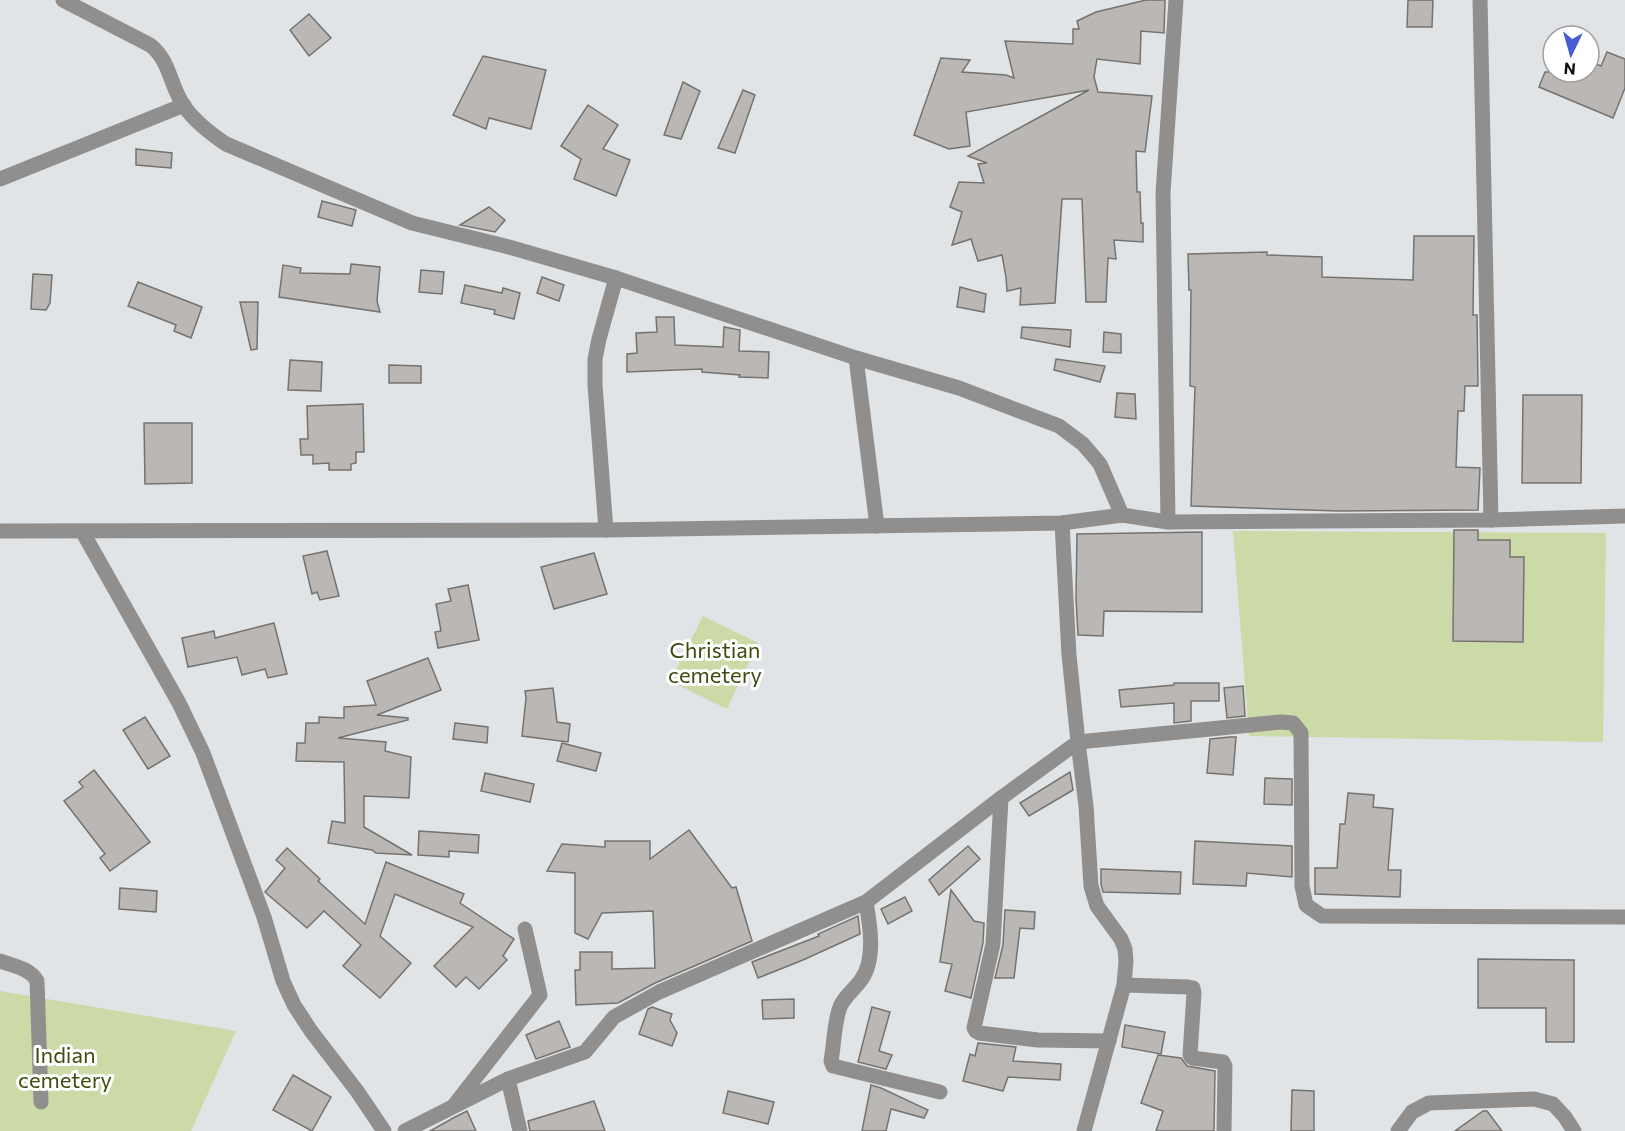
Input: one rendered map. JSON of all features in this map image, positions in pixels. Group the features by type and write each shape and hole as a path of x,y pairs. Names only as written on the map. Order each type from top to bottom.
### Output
{"street":[{"path":"63,0 158,51 183,105 206,130 226,144 412,223 509,247 616,278 856,358 959,388 1059,426 1083,444 1100,464 1122,515"},
{"path":"1168,522 1163,193 1176,0"},
{"path":"1479,0 1491,520"},
{"path":"0,179 183,105"},
{"path":"606,530 595,358 616,278"},
{"path":"856,358 877,526"},
{"path":"0,531 606,530 1062,523 1122,515 1168,522 1491,520 1625,516"},
{"path":"1062,523 1070,655 1086,806 1091,886 1097,906 1121,939 1126,961 1124,985 1084,1131"},
{"path":"82,531 179,704 203,753 264,917 283,981 294,1005 384,1131"},
{"path":"405,1131 508,1079 585,1052 614,1017 659,992 866,902 1078,742 1281,722 1293,723 1301,733 1302,886 1306,905 1322,916 1625,917"},
{"path":"1001,798 993,944 974,1028 980,1033 1038,1040 1108,1041"},
{"path":"866,902 871,938 869,960 863,977 843,1000 839,1010 832,1065 940,1092"},
{"path":"451,1108 540,994 525,928"},
{"path":"0,961 29,971 37,981 41,1102"},
{"path":"1124,985 1192,988 1194,993 1190,1054 1192,1058 1223,1062 1225,1066 1224,1131"},
{"path":"508,1079 520,1131"},
{"path":"1398,1131 1412,1112 1429,1103 1534,1099 1553,1104 1574,1131"}],"green space":[{"path":"1233,531 1606,533 1603,742 1249,736"},
{"name":"Christian cemetery","path":"703,616 758,643 727,709 670,681"},
{"name":"Indian cemetery","path":"0,991 236,1031 191,1131 0,1131"}],"building":[{"path":"1146,0 1165,0 1164,33 1141,31 1140,64 1097,59 1094,77 1098,92 1152,96 1145,152 1136,151 1137,192 1140,192 1143,242 1114,240 1116,259 1108,258 1106,302 1086,302 1082,199 1062,199 1055,303 1020,305 1021,288 1007,291 1002,255 978,261 971,239 952,245 962,212 950,207 959,182 984,183 978,164 987,163 968,156 1089,90 966,112 970,146 949,149 914,135 941,58 970,60 962,72 1006,75 1014,78 1005,41 1073,44 1073,29 1079,29 1077,21 1096,12"},
{"path":"1408,0 1433,0 1432,27 1407,27"},
{"path":"309,14 331,38 309,56 290,30"},
{"path":"1607,52 1625,59 1625,88 1613,118 1539,87 1541,82 1541,84 1601,84 1601,66"},
{"path":"483,56 546,70 531,129 489,118 486,129 453,115"},
{"path":"683,82 700,91 681,139 664,135"},
{"path":"743,90 755,95 735,153 718,148"},
{"path":"588,105 618,125 603,149 630,160 616,196 574,179 581,159 561,146"},
{"path":"136,149 172,153 171,168 136,165"},
{"path":"322,201 356,210 352,226 318,217"},
{"path":"489,207 505,220 495,232 460,225"},
{"path":"1414,236 1474,236 1473,315 1477,315 1478,386 1465,386 1464,411 1458,411 1456,467 1480,468 1478,510 1338,511 1191,506 1195,387 1190,386 1191,290 1189,290 1188,254 1267,252 1267,255 1322,257 1322,277 1413,280"},
{"path":"351,264 380,267 377,301 380,312 279,297 283,265 301,268 300,273 350,274"},
{"path":"421,270 444,272 442,294 419,292"},
{"path":"33,274 52,275 50,303 46,310 31,309"},
{"path":"542,277 564,285 559,301 537,293"},
{"path":"138,282 202,307 191,338 174,331 176,325 128,306"},
{"path":"465,285 502,293 503,288 520,293 514,319 494,314 495,310 461,303"},
{"path":"960,287 986,294 984,312 957,307"},
{"path":"240,302 258,302 257,349 251,350"},
{"path":"656,317 674,317 675,345 723,347 724,327 740,330 739,351 769,352 768,378 702,372 702,369 627,372 627,354 637,353 636,333 657,332"},
{"path":"1022,327 1071,330 1070,347 1021,338"},
{"path":"1104,332 1121,334 1121,353 1103,352"},
{"path":"1056,359 1105,366 1100,382 1054,370"},
{"path":"290,360 322,362 321,391 288,390"},
{"path":"389,365 421,366 421,383 389,383"},
{"path":"1117,393 1135,394 1136,419 1115,417"},
{"path":"1523,395 1582,395 1581,483 1522,483"},
{"path":"363,404 364,452 356,452 356,463 351,464 351,470 329,470 329,463 313,464 313,455 301,455 300,439 308,439 307,406"},
{"path":"144,423 192,423 192,483 145,484"},
{"path":"1454,530 1478,530 1478,540 1510,540 1510,557 1524,557 1523,642 1453,641"},
{"path":"1202,532 1202,612 1104,611 1103,636 1078,635 1077,534"},
{"path":"327,551 339,596 320,600 317,592 312,594 303,556"},
{"path":"594,553 607,594 554,609 541,567"},
{"path":"468,585 479,640 438,648 435,632 441,631 436,604 451,601 448,589"},
{"path":"274,623 287,674 268,678 265,669 242,675 237,657 188,667 182,638 214,631 215,638"},
{"path":"428,658 441,690 377,715 408,718 408,720 338,738 386,742 385,751 411,757 409,798 364,796 364,827 412,855 376,853 372,850 328,843 332,821 345,823 344,762 296,761 297,743 305,743 306,723 319,723 319,717 344,718 344,707 376,705 367,681"},
{"path":"1174,683 1219,683 1219,701 1191,701 1191,721 1174,723 1174,703 1121,707 1119,690 1174,685"},
{"path":"1243,686 1245,716 1227,718 1224,688"},
{"path":"553,688 557,722 570,724 568,742 522,736 525,691"},
{"path":"145,717 170,756 148,769 123,730"},
{"path":"455,723 488,727 487,743 453,739"},
{"path":"1236,737 1233,775 1207,773 1210,739"},
{"path":"562,743 601,753 596,771 557,761"},
{"path":"94,770 150,842 110,871 100,858 105,854 64,801 83,787 79,782"},
{"path":"1070,772 1073,790 1029,816 1020,803"},
{"path":"485,773 534,784 530,802 481,791"},
{"path":"1265,778 1292,779 1292,805 1264,804"},
{"path":"1348,793 1374,795 1373,807 1393,809 1388,870 1401,870 1400,897 1315,894 1315,868 1337,868 1340,824 1345,824"},
{"path":"689,830 732,888 736,887 752,941 655,983 618,1003 576,1005 575,970 580,970 580,952 612,952 612,969 655,968 653,911 602,913 588,939 575,933 575,873 547,871 562,844 605,847 605,841 650,841 650,859"},
{"path":"419,831 479,835 478,853 449,851 449,857 418,855"},
{"path":"1195,841 1292,846 1292,877 1247,873 1246,886 1193,884"},
{"path":"968,846 980,859 939,895 929,880"},
{"path":"287,848 320,879 318,881 365,924 386,862 464,894 460,903 514,939 503,956 507,960 479,989 466,977 456,987 434,966 473,927 395,894 380,936 411,963 380,998 343,966 361,945 324,911 307,928 265,892 285,868 276,860"},
{"path":"1101,869 1181,872 1180,894 1103,892"},
{"path":"120,888 157,891 156,912 119,909"},
{"path":"951,890 974,921 984,923 983,943 971,998 945,991 952,964 940,962"},
{"path":"905,897 912,911 888,924 881,909"},
{"path":"1005,910 1035,912 1034,929 1020,928 1014,978 995,978 1003,945"},
{"path":"858,916 860,934 758,978 752,962 819,936 818,934"},
{"path":"1478,959 1574,960 1574,1042 1546,1042 1546,1008 1478,1008"},
{"path":"794,999 794,1018 763,1019 762,1000"},
{"path":"652,1007 672,1014 670,1020 677,1033 672,1046 639,1034 648,1009"},
{"path":"872,1007 890,1012 879,1051 892,1055 886,1069 858,1062"},
{"path":"559,1021 570,1047 536,1059 526,1035"},
{"path":"1125,1025 1165,1032 1161,1054 1122,1047"},
{"path":"978,1043 1016,1047 1013,1061 1061,1064 1060,1080 1008,1077 1003,1091 963,1081 970,1054 975,1056"},
{"path":"1158,1055 1181,1058 1187,1066 1215,1071 1214,1131 1156,1131 1163,1111 1141,1103"},
{"path":"293,1075 331,1097 312,1131 273,1110"},
{"path":"871,1085 928,1110 924,1118 891,1109 886,1131 862,1131"},
{"path":"1292,1090 1314,1091 1314,1131 1291,1131"},
{"path":"728,1091 774,1102 768,1124 723,1113"},
{"path":"594,1101 605,1131 530,1131 528,1121"},
{"path":"467,1111 476,1131 430,1131 455,1117"},
{"path":"1483,1111 1487,1111 1502,1131 1455,1131"}]}
